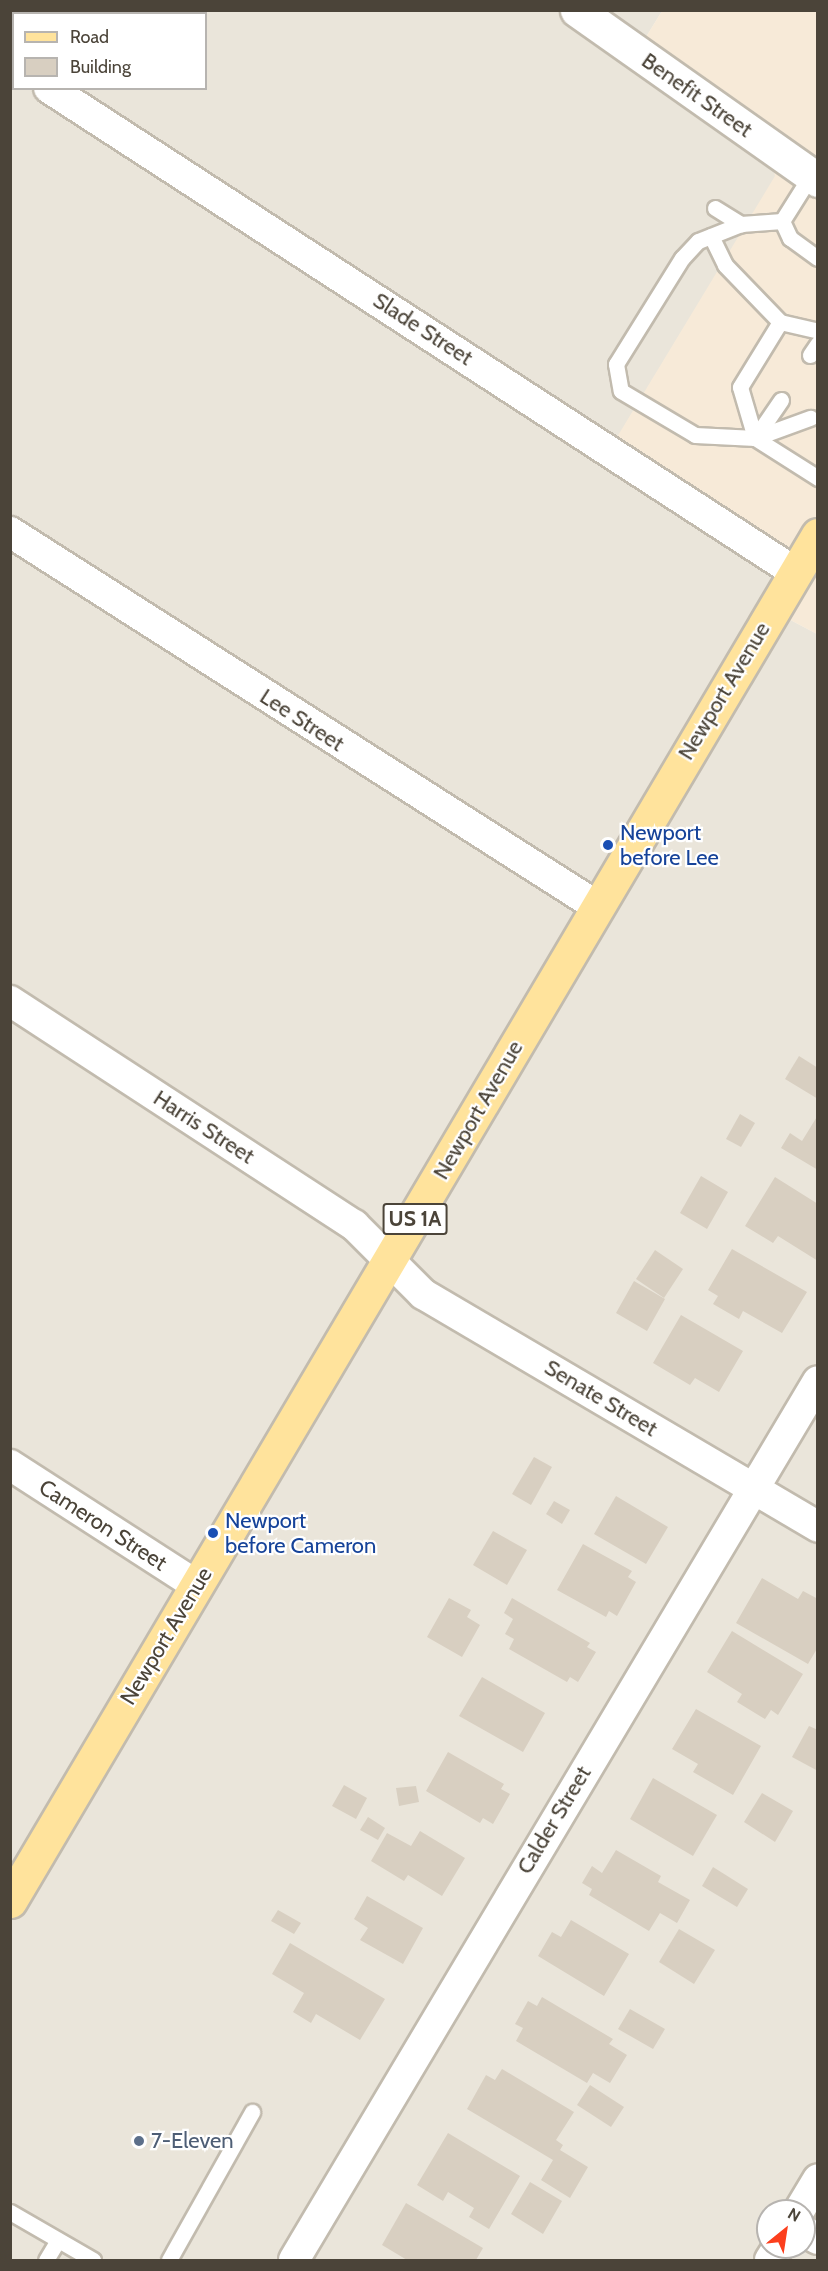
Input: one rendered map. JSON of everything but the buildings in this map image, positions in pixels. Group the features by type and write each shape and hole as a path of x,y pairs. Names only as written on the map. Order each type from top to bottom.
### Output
{"main road":[{"name":"Newport Avenue","path":"13,1892 390,1262 595,905 818,535"}],"street":[{"name":"Benefit Street","path":"577,10 814,178"},
{"name":"Slade Street","path":"52,90 795,572"},
{"name":"Lee Street","path":"10,532 595,905"},
{"name":"Harris Street","path":"10,1001 354,1225 390,1262"},
{"name":"Senate Street","path":"390,1262 423,1294 818,1527"},
{"name":"Calder Street","path":"294,2260 818,1381"},
{"name":"Cameron Street","path":"10,1465 196,1585"},
{"path":"806,2199 818,2179"}],"lane":[{"path":"814,178 786,208 782,221 790,238 818,258"},
{"path":"715,208 741,224"},
{"path":"782,221 741,224 698,241 682,258 616,364 621,391 695,435 755,438 810,418"},
{"path":"711,236 724,265 780,322 818,331"},
{"path":"780,322 740,387 755,438 818,478"},
{"path":"755,438 782,400"},
{"path":"169,2260 252,2112"},
{"path":"11,2213 93,2260"},
{"path":"46,2260 58,2240"}],"shaded area":[{"path":"11,11 662,11 633,58 773,168 776,176 608,453 789,584 779,614 817,634 817,2260 11,2260"},
{"path":"662,11 817,11 817,634 779,614 789,584 608,452 775,176 773,168 633,58"}],"place":[{"name":"Newport before Lee","path":"608,845"},
{"name":"Newport before Cameron","path":"213,1533"},
{"name":"7-Eleven","path":"139,2141"}]}
